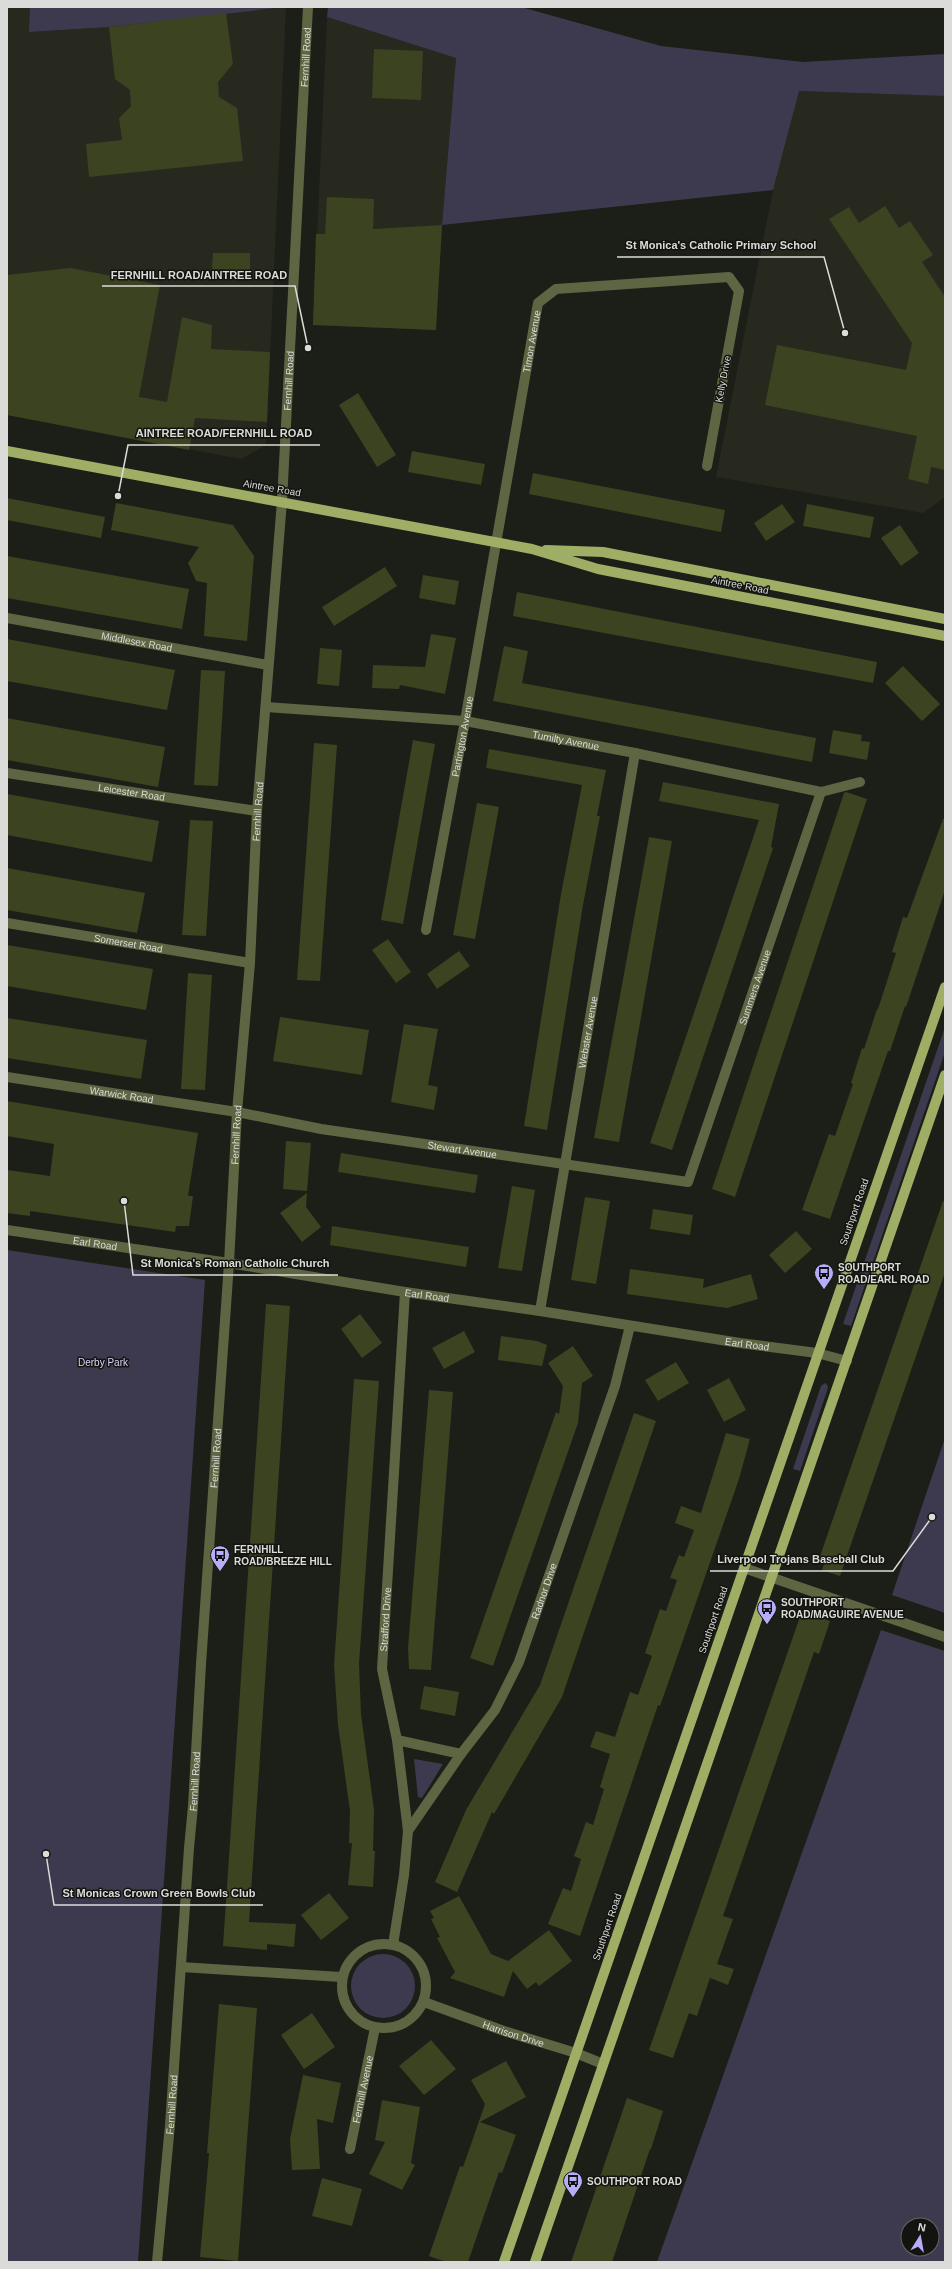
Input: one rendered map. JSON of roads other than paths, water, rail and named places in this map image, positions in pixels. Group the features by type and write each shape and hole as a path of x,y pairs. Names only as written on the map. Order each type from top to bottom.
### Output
{"main road":[{"name":"Aintree Road","path":"7,451 282,501 532,549 598,569 945,636"},
{"name":"Aintree Road","path":"532,549 603,552 945,619"},
{"name":"Southport Road","path":"504,2262 945,987"},
{"path":"535,2262 945,1075"}],"street":[{"name":"Fernhill Road","path":"157,2262 170,2125 229,1263 237,1112 250,963 256,811 266,707 268,665 282,501 308,7"},
{"name":"Timon Avenue","path":"497,543 538,303 556,289 729,277 739,291"},
{"name":"Kelly Drive","path":"707,466 739,291"},
{"name":"Partington Avenue","path":"426,930 497,543"},
{"name":"Middlesex Road","path":"7,618 268,665"},
{"name":"Tumilty Avenue","path":"266,707 465,721 634,753 821,792 860,782"},
{"name":"Webster Avenue","path":"540,1311 634,753"},
{"name":"Leicester Road","path":"7,773 256,811"},
{"name":"Summers Avenue","path":"688,1182 821,792"},
{"name":"Somerset Road","path":"7,924 250,963"},
{"name":"Warwick Road","path":"7,1077 237,1112"},
{"name":"Stewart Avenue","path":"237,1112 321,1129 688,1182"},
{"name":"Earl Road","path":"7,1230 817,1354 847,1361"},
{"name":"Strafford Drive","path":"393,1944 404,1875 408,1831 397,1740 382,1669 405,1292"},
{"name":"Radnor Drive","path":"408,1831 461,1754 495,1710 519,1662 615,1386 630,1326"},
{"path":"744,1568 945,1638"},
{"path":"397,1740 461,1754"},
{"path":"393,1944 407,1950 418,1960 426,1982 424,2002 411,2019 392,2030 366,2026 352,2015 342,1994 341,1977 356,1953 370,1946 393,1944"},
{"path":"181,1967 341,1977"},
{"name":"Harrison Drive","path":"424,2002 504,2031 576,2053 603,2064"},
{"name":"Fernhill Avenue","path":"350,2150 375,2028"}],"place":[{"name":"St Monica's Catholic Primary School","path":"845,333"},
{"name":"FERNHILL ROAD/AINTREE ROAD","path":"308,348"},
{"name":"AINTREE ROAD/FERNHILL ROAD","path":"118,496"},
{"name":"St Monica's Roman Catholic Church","path":"124,1201"},
{"name":"SOUTHPORT ROAD/EARL ROAD","path":"824,1290"},
{"name":"Liverpool Trojans Baseball Club","path":"932,1517"},
{"name":"FERNHILL ROAD/BREEZE HILL","path":"220,1572"},
{"name":"SOUTHPORT ROAD/MAGUIRE AVENUE","path":"767,1625"},
{"name":"St Monicas Crown Green Bowls Club","path":"46,1854"},
{"name":"SOUTHPORT ROAD","path":"573,2198"}],"park label":[{"name":"Derby Park","path":"103,1362"}]}
